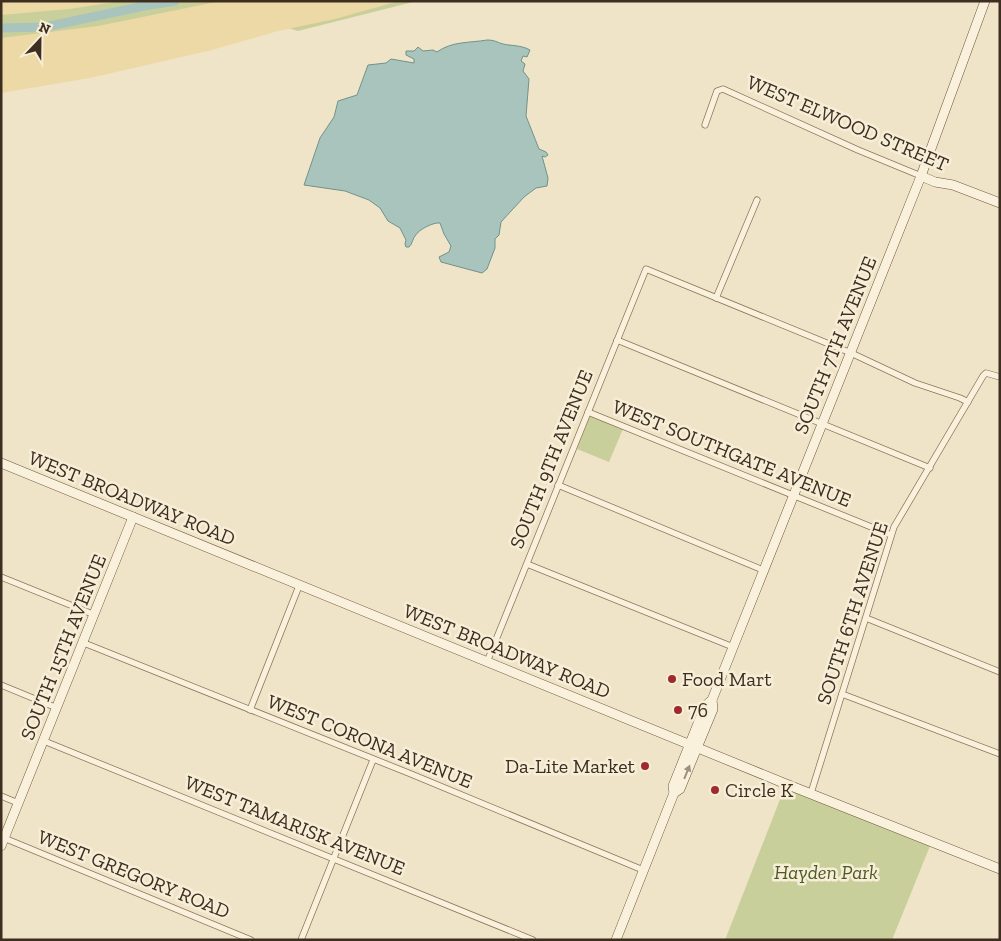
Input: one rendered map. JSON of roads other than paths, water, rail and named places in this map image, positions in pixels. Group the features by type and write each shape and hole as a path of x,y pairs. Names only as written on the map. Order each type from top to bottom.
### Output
{"main road":[{"name":"SOUTH 7TH AVENUE","path":"616,940 674,793 673,786 693,746 705,706 712,700 921,176 985,1"},
{"name":"WEST ELWOOD STREET","path":"921,176 935,182 953,185 1000,203"},
{"name":"WEST BROADWAY ROAD","path":"1,463 299,586 1000,869"},
{"name":"SOUTH 15TH AVENUE","path":"3,842 133,517"}],"street":[{"name":"WEST ELWOOD STREET","path":"705,125 713,99 717,91 722,89 921,176"},
{"path":"757,200 716,298 851,353 915,383 968,402"},
{"name":"SOUTH 9TH AVENUE","path":"487,662 646,269 716,298"},
{"path":"617,340 930,468"},
{"name":"SOUTH 6TH AVENUE","path":"811,793 894,527 986,372 1000,377"},
{"name":"WEST SOUTHGATE AVENUE","path":"588,412 891,535"},
{"path":"558,485 763,570"},
{"path":"527,564 733,647"},
{"path":"1,577 95,615"},
{"path":"250,710 299,586"},
{"path":"866,618 1000,672"},
{"name":"WEST CORONA AVENUE","path":"84,643 411,774 643,870"},
{"path":"1,685 57,708"},
{"path":"842,694 1000,754"},
{"name":"WEST TAMARISK AVENUE","path":"44,741 533,940"},
{"path":"300,940 374,760"},
{"path":"1,796 18,803"},
{"name":"WEST GREGORY ROAD","path":"3,842 251,940"}],"water":[{"path":"487,40 520,46 530,50 527,57 523,56 521,61 525,64 523,71 529,79 526,116 539,149 548,155 542,156 548,178 547,186 536,188 524,197 501,222 499,235 495,239 495,248 487,269 482,273 441,262 439,257 449,252 451,246 440,223 431,225 417,233 410,246 406,247 406,240 400,228 388,221 380,208 369,200 345,191 304,185 320,138 334,117 338,101 357,95 368,65 386,63 391,59 414,63 414,59 406,55 406,51 414,51 418,47 423,51 433,50 437,52 455,44"}],"waterway":[{"path":"1,28 45,27 175,1"}],"place":[{"name":"Food Mart","path":"672,679"},
{"name":"76","path":"678,710"},
{"name":"Da-Lite Market","path":"645,766"},
{"name":"Circle K","path":"715,790"}],"park label":[{"name":"Hayden Park","path":"826,872"}]}
